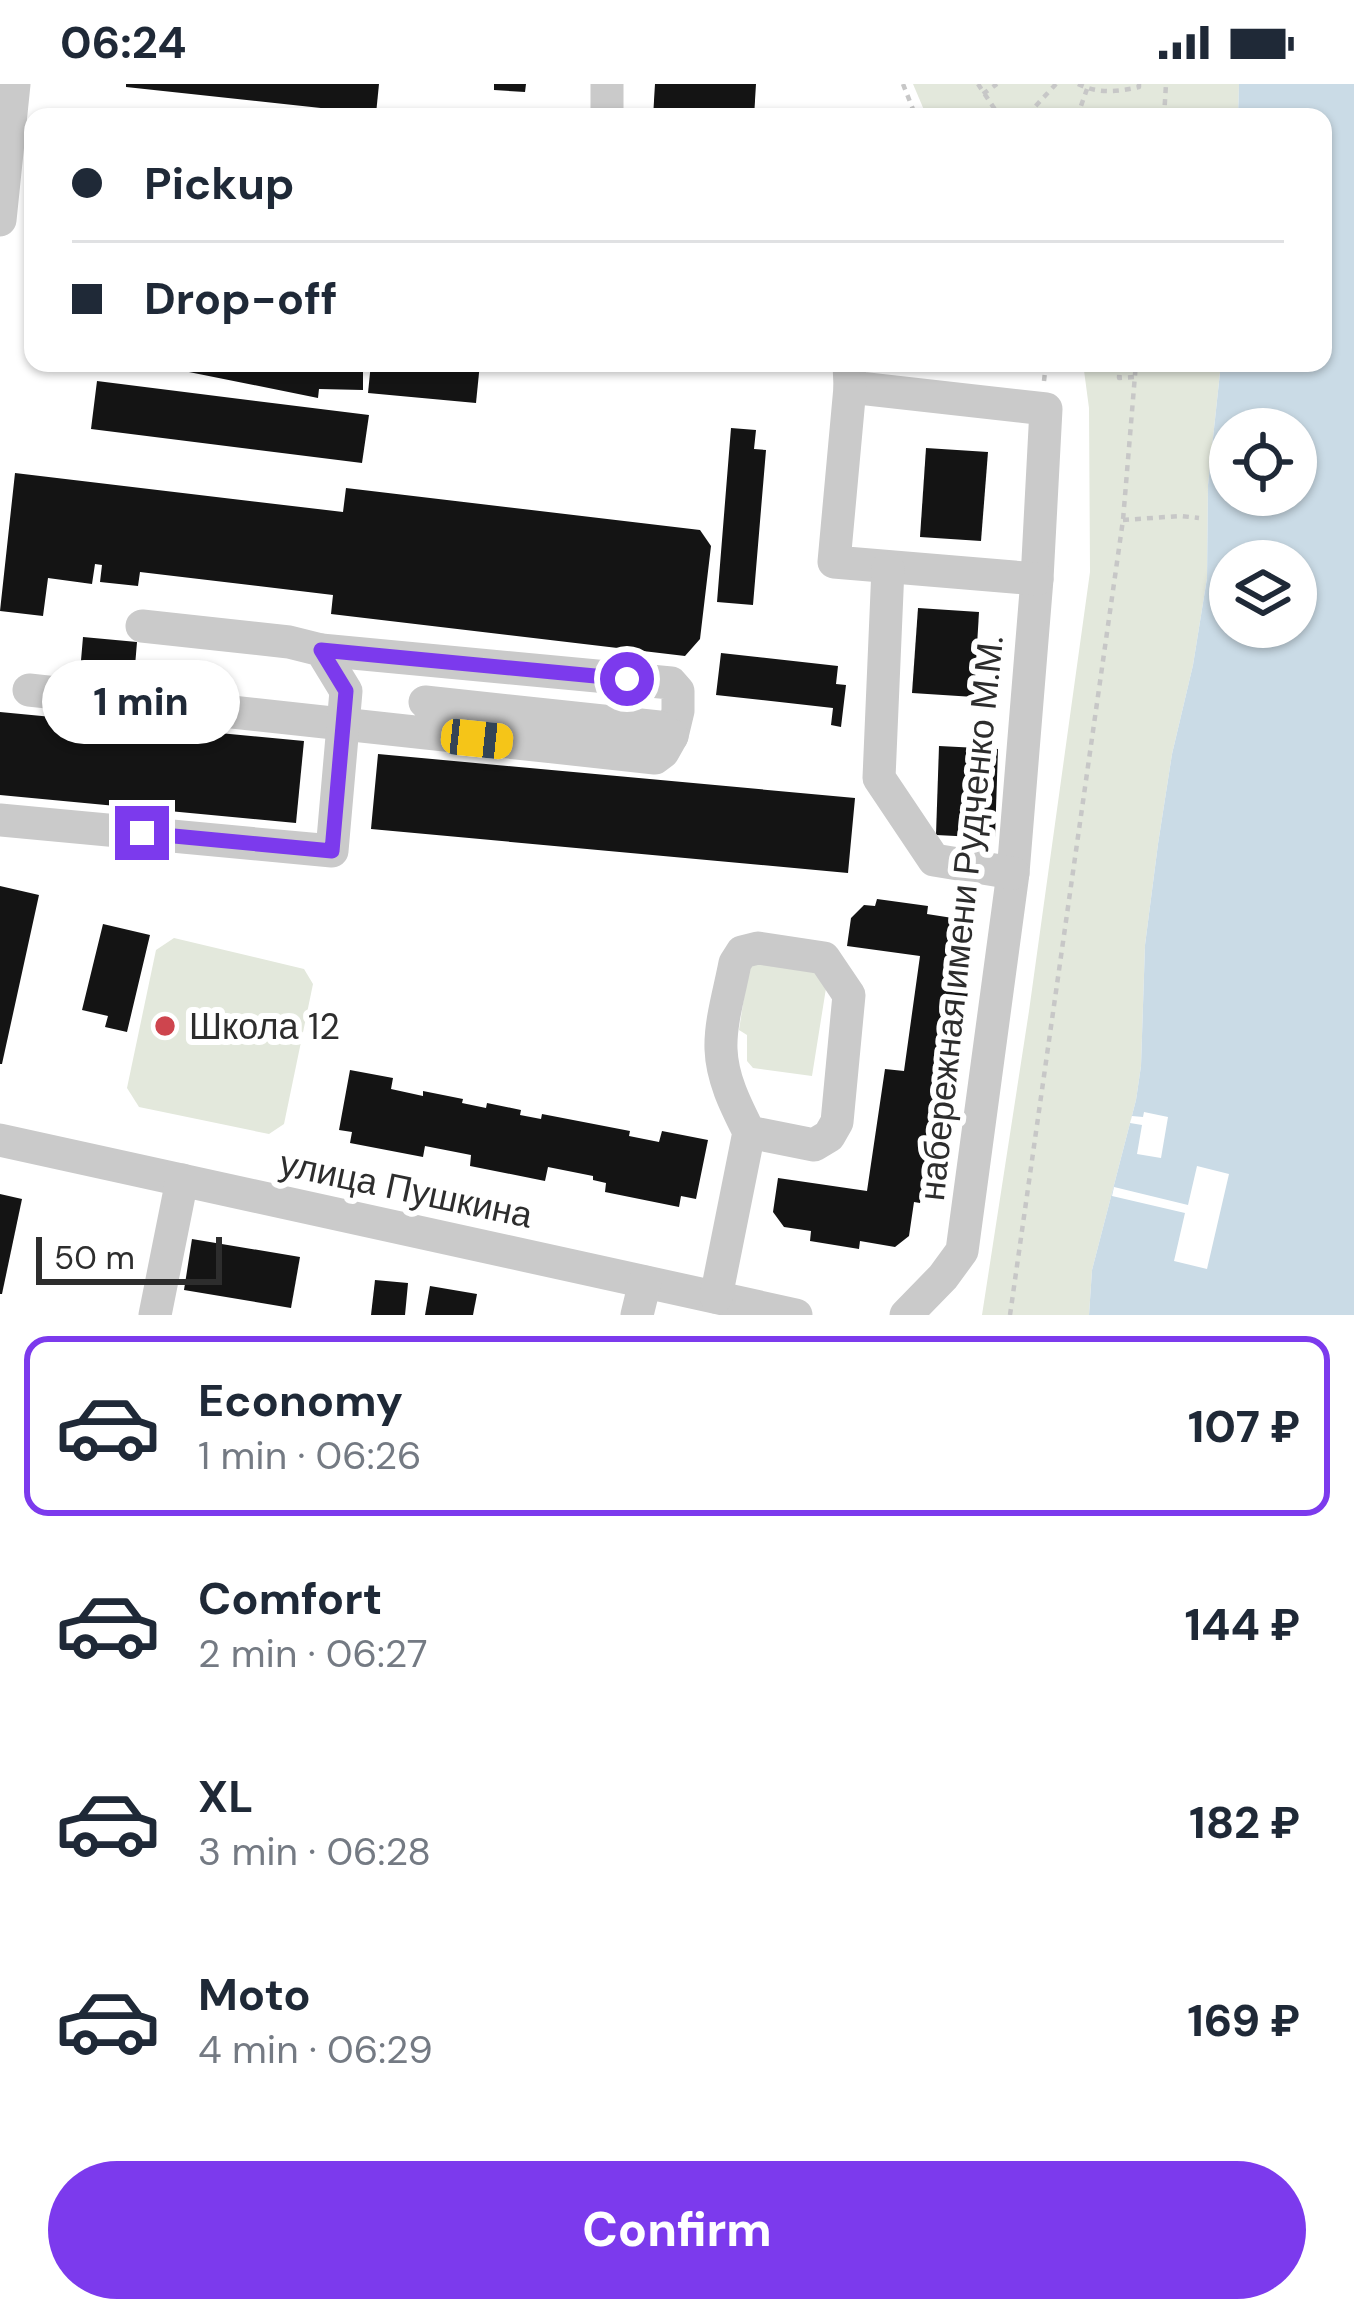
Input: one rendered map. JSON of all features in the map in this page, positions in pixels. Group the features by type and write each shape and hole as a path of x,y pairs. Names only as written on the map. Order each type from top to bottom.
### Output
{"street":[{"path":"0,220 14,84"},
{"name":"набережная имени Рудченко М.М.","path":"906,1315 962,1251 1013,873 1037,579 1046,409 849,375 834,562 1037,579"},
{"path":"888,568 879,778 934,860 1013,873"},
{"path":"29,690 655,758 672,736 678,711 678,691 671,683 321,650 289,642 142,626"},
{"path":"0,820 332,851 346,691 321,650"},
{"path":"425,702 659,727 672,736"},
{"path":"716,1297 749,1132 730,1090 721,1047 735,963 742,952 758,948 824,958 849,995 837,1122 829,1136 814,1144 749,1132"},
{"name":"улица Пушкина","path":"0,1140 182,1180 641,1298 716,1297 796,1315"},
{"path":"155,1315 182,1180"}],"path":[{"path":"978,84 993,108"},
{"path":"982,94 998,84"},
{"path":"1035,108 1056,84"},
{"path":"1078,84 1120,91 1139,84"},
{"path":"1080,108 1087,89"},
{"path":"1119,372 1119,378 1135,377"},
{"path":"1010,1315 1123,520 1135,372"},
{"path":"1123,520 1199,518"}],"shaded area":[{"path":"913,84 1239,84 1238,108 923,108"},
{"path":"1084,372 1220,372 1216,408 1209,408 1207,578 1158,844 1145,945 1141,1066 1092,1270 1089,1315 982,1315 1029,1011 1090,572 1089,408"},
{"path":"174,938 304,969 313,984 284,1124 269,1134 139,1107 127,1088 156,950"},
{"path":"750,958 819,965 827,982 812,1076 753,1068 747,1061 747,1035 739,1030"}],"water":[{"path":"1239,84 1354,84 1354,1315 1089,1315 1092,1270 1136,1100 1145,945 1158,844 1207,578 1209,476 1209,516 1317,516 1317,408 1216,408 1220,372 1332,372 1332,108 1238,108"}],"pier":[{"path":"1144,1112 1168,1117 1161,1158 1137,1154 1142,1125 1130,1123 1132,1116 1143,1117"},
{"path":"1197,1166 1229,1174 1207,1269 1174,1261 1185,1213 1112,1196 1114,1187 1188,1205"}],"building":[{"path":"379,84 377,108 320,108 126,87"},
{"path":"494,84 526,84 525,92 494,90"},
{"path":"655,84 756,84 755,108 654,108"},
{"path":"189,372 363,372 363,390 319,389 318,398"},
{"path":"370,372 479,372 476,403 368,393"},
{"path":"97,381 369,415 362,463 91,429"},
{"path":"731,428 756,430 754,449 766,450 753,605 717,602"},
{"path":"926,448 988,452 981,541 920,537"},
{"path":"15,473 343,512 346,488 700,530 711,546 700,639 685,656 331,614 333,595 140,572 138,586 100,582 102,565 95,564 92,584 48,578 43,616 0,611"},
{"path":"918,608 979,612 974,697 912,693"},
{"path":"83,637 137,642 134,678 124,677 122,688 92,686 93,673 80,672"},
{"path":"721,653 838,666 836,684 846,685 841,727 831,725 833,708 716,695"},
{"path":"0,712 304,741 296,823 0,795"},
{"path":"939,746 998,749 995,838 936,835"},
{"path":"378,754 855,798 848,873 371,829"},
{"path":"0,886 39,895 2,1064 0,1064"},
{"path":"877,899 928,906 927,914 959,919 969,935 965,963 972,964 956,1074 939,1077 920,1203 914,1202 909,1236 895,1247 860,1241 859,1249 810,1241 811,1231 784,1227 773,1212 778,1178 867,1191 885,1069 904,1071 920,956 847,946 851,918 864,905 875,906"},
{"path":"103,924 150,935 127,1032 105,1027 108,1016 82,1010"},
{"path":"350,1070 393,1078 391,1089 463,1099 462,1103 486,1108 487,1103 521,1110 520,1115 541,1119 542,1114 630,1131 629,1136 659,1142 662,1131 708,1140 696,1199 681,1196 679,1207 605,1192 606,1183 593,1176 548,1167 545,1181 470,1166 471,1155 425,1146 423,1157 350,1143 352,1132 339,1130"},
{"path":"0,1194 22,1199 2,1294 0,1294"},
{"path":"192,1239 300,1257 291,1308 184,1290"},
{"path":"375,1280 408,1283 405,1315 371,1315"},
{"path":"430,1286 477,1294 473,1315 425,1315"}],"place":[{"name":"Школа 12","path":"165,1026"}],"route":[{"path":"142,833 332,851 346,691 321,650 627,679"}]}
